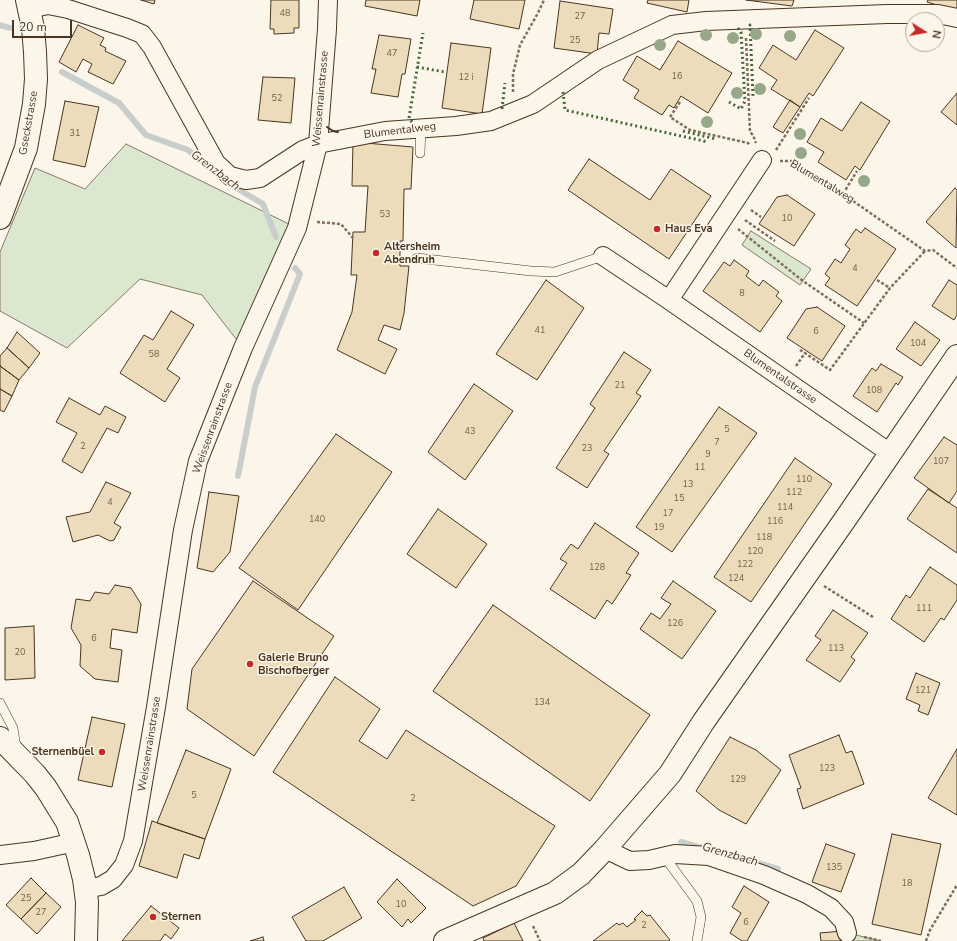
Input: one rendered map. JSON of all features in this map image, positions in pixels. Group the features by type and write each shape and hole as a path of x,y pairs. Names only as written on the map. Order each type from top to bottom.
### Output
{"street":[{"name":"Weissenrainstrasse","path":"86,889 101,886 113,879 119,873 124,865 133,841 156,707 183,530 198,461 243,348 297,228 318,144 328,0"},
{"name":"Blumentalweg","path":"28,4 48,5 68,9 142,34 152,47 216,162 230,176 246,180 260,178 303,150 318,144 385,131 456,126 490,121 533,104 598,60 672,25 706,21 746,19 916,14 938,14 957,18"},
{"name":"Gseckstrasse","path":"0,218 26,148 34,104 36,79 35,52 28,4"},
{"path":"670,300 762,160"},
{"name":"Blumentalstrasse","path":"603,256 670,300 890,453"},
{"path":"445,941 555,893 581,874 606,849 670,774 704,721 957,356"},
{"path":"0,738 35,774 46,788 67,822 82,868 86,889 86,941"},
{"path":"0,855 34,851 74,842"},
{"path":"606,849 630,861 649,860 675,854 709,856 786,884 807,894 831,908 844,922 847,933"}],"lane":[{"path":"420,153 421,128"},
{"path":"417,258 531,271 555,272 603,256"},
{"path":"0,703 13,728 17,756"},
{"path":"664,856 697,901 701,917 701,925 696,941"}],"path":[{"path":"512,112 513,74 520,45 544,0"},
{"path":"746,19 750,132 753,135 762,160"},
{"path":"762,160 778,149 809,98"},
{"path":"680,102 670,117 690,130 748,143 762,160"},
{"name":"Blumentalweg","path":"762,160 791,161 843,194 925,251 933,250 957,268"},
{"path":"843,194 857,171"},
{"path":"726,214 775,241"},
{"path":"726,214 748,236 803,281 864,323"},
{"path":"299,220 341,224 353,238"},
{"path":"800,350 830,370 890,288 925,251"},
{"path":"878,280 890,288"},
{"path":"802,358 805,354"},
{"path":"807,574 873,617"},
{"path":"926,941 930,930 957,885"}],"green space":[{"path":"126,144 297,228 243,348 202,295 140,279 67,348 0,311 0,252 35,168 85,189"},
{"path":"751,231 811,269 800,285 742,245"},
{"path":"847,933 873,939 881,941 843,941"}],"building":[{"path":"141,0 155,0 154,4"},
{"path":"271,0 299,0 299,28 294,28 294,33 274,34 274,29 270,29"},
{"path":"366,0 420,0 417,16 365,6"},
{"path":"474,0 525,0 519,29 470,19"},
{"path":"648,0 689,0 687,12 647,3"},
{"path":"746,0 794,0 792,6"},
{"path":"928,0 957,0 957,11 927,2"},
{"path":"560,1 613,9 609,34 599,33 597,54 554,48"},
{"path":"78,25 104,38 100,45 106,48 105,51 126,61 113,84 88,72 92,64 83,59 76,72 59,62"},
{"path":"815,30 844,48 813,96 809,93 800,107 771,89 777,80 759,68 773,45 796,60"},
{"path":"379,35 411,39 405,74 402,74 398,97 371,93 376,69 372,69"},
{"path":"678,41 732,73 708,113 681,96 674,108 669,105 662,115 634,98 639,90 623,80 637,56 660,70"},
{"path":"451,43 491,48 482,114 442,108"},
{"path":"263,77 295,78 291,123 258,120"},
{"path":"957,93 957,125 941,112"},
{"path":"790,100 800,107 783,133 773,127"},
{"path":"65,101 99,107 85,167 53,160"},
{"path":"861,102 890,121 860,170 855,166 846,180 818,162 824,152 807,142 821,118 842,131"},
{"name":"Altersheim Abendruh","path":"353,142 413,147 411,189 404,189 403,241 400,241 400,266 409,266 404,313 400,330 384,325 378,340 397,349 385,374 337,350 352,312 357,275 351,275 353,232 365,232 368,186 352,186"},
{"name":"Haus Eva","path":"589,159 650,200 671,169 711,196 669,259 568,190"},
{"path":"955,188 957,190 956,248 926,222"},
{"path":"787,195 815,214 794,246 759,224 777,197"},
{"path":"865,228 896,249 857,306 825,285 830,278 825,274 835,259 841,263 850,249 845,245 856,229 861,233"},
{"path":"734,260 749,271 746,276 759,286 763,280 779,292 776,296 782,301 760,332 703,291 724,262 730,266"},
{"path":"546,280 584,308 537,380 496,354"},
{"path":"949,280 957,285 957,315 954,320 932,306"},
{"path":"817,307 845,326 822,361 787,338 806,309"},
{"path":"171,311 194,325 167,369 180,378 165,402 120,373 144,335 153,340"},
{"path":"915,322 940,340 921,366 896,349"},
{"path":"17,332 40,353 29,368 7,348"},
{"path":"7,348 29,368 19,380 0,366 0,356"},
{"path":"624,352 651,370 636,393 641,396 604,451 609,454 587,488 556,468 595,408 590,404"},
{"path":"881,364 903,377 898,385 896,383 877,412 853,396 872,368 876,371"},
{"path":"0,366 19,380 12,396 0,389"},
{"path":"474,384 513,411 465,480 428,452"},
{"path":"0,389 12,396 4,412 0,410"},
{"path":"69,398 100,415 105,406 126,417 118,433 107,428 82,473 62,461 77,433 56,422"},
{"path":"719,407 757,433 672,552 636,527"},
{"path":"336,434 392,472 298,610 239,568"},
{"path":"944,437 957,445 957,491 949,503 914,478"},
{"path":"795,458 832,484 751,602 714,577"},
{"path":"106,482 131,493 114,523 121,527 114,540 110,541 98,535 73,542 66,517 90,512"},
{"path":"928,489 957,508 957,553 907,519"},
{"path":"209,492 239,496 230,552 213,572 197,568"},
{"path":"438,509 487,544 456,588 407,554"},
{"path":"595,523 639,553 626,573 631,575 612,604 607,600 595,619 550,589 567,563 560,559 571,544 578,549"},
{"path":"930,567 957,585 957,600 944,620 941,618 924,642 891,619 906,595 910,598"},
{"path":"253,581 334,636 254,756 187,709 192,669"},
{"path":"673,581 716,611 682,659 640,629 651,613 660,619 671,604 661,598"},
{"path":"115,585 131,588 141,604 137,633 112,629 110,648 122,650 118,682 95,679 80,666 81,645 71,628 76,599 90,601 95,592 109,594"},
{"path":"493,605 650,715 590,801 433,691"},
{"path":"833,610 868,633 851,657 855,660 840,682 806,660 821,640 815,636"},
{"path":"34,626 35,678 5,680 5,628"},
{"path":"916,673 940,683 928,715 918,711 920,705 906,699"},
{"path":"335,677 380,709 359,741 387,759 406,730 555,826 516,886 473,906 273,772"},
{"name":"Sternenbüel","path":"92,717 125,724 112,787 78,780"},
{"path":"839,735 846,753 852,751 864,784 803,809 797,789 801,788 789,755"},
{"path":"730,737 756,750 781,770 746,824 719,810 696,791"},
{"path":"957,749 957,815 928,798"},
{"path":"186,750 231,769 205,839 157,823"},
{"path":"152,821 205,839 199,859 184,854 177,878 139,866"},
{"path":"892,834 941,844 921,935 872,924"},
{"path":"826,844 855,854 841,892 812,882"},
{"path":"31,878 46,893 21,919 6,905"},
{"path":"397,879 426,908 411,923 408,919 402,927 377,902"},
{"path":"744,886 769,902 747,941 742,941 730,933 741,913 732,907"},
{"path":"344,887 362,918 323,941 306,941 292,917"},
{"path":"46,893 61,907 37,934 21,919"},
{"name":"Sternen","path":"151,906 179,928 171,939 165,934 160,941 122,941"},
{"path":"642,911 647,916 650,915 670,940 593,941 617,923 619,925 623,923 627,927 636,920 634,919"},
{"path":"514,923 523,941 484,941 483,938"},
{"path":"842,931 843,941 821,941 820,933"},
{"path":"263,937 264,941 250,941"}],"waterway":[{"name":"Grenzbach","path":"0,25 10,28"},
{"name":"Grenzbach","path":"62,72 119,103 146,135 188,150 213,171"},
{"name":"Grenzbach","path":"228,183 263,204 276,237"},
{"name":"Grenzbach","path":"238,476 255,387 300,274 295,268"},
{"name":"Grenzbach","path":"681,842 705,849"},
{"name":"Grenzbach","path":"751,861 778,869"}],"hedge":[{"path":"751,25 753,96"},
{"path":"729,102 741,109 745,101 741,32 737,27"},
{"path":"412,122 409,118 423,33"},
{"path":"417,67 445,72"},
{"path":"502,109 505,83"},
{"path":"563,92 565,110 708,142"},
{"path":"683,131 716,139"}],"wall":[{"path":"327,127 338,132"}],"place":[{"name":"Haus Eva","path":"657,229"},
{"name":"Altersheim Abendruh","path":"376,253"},
{"name":"Galerie Bruno Bischofberger","path":"250,664"},
{"name":"Sternenbüel","path":"102,752"},
{"name":"Sternen","path":"153,917"}]}
